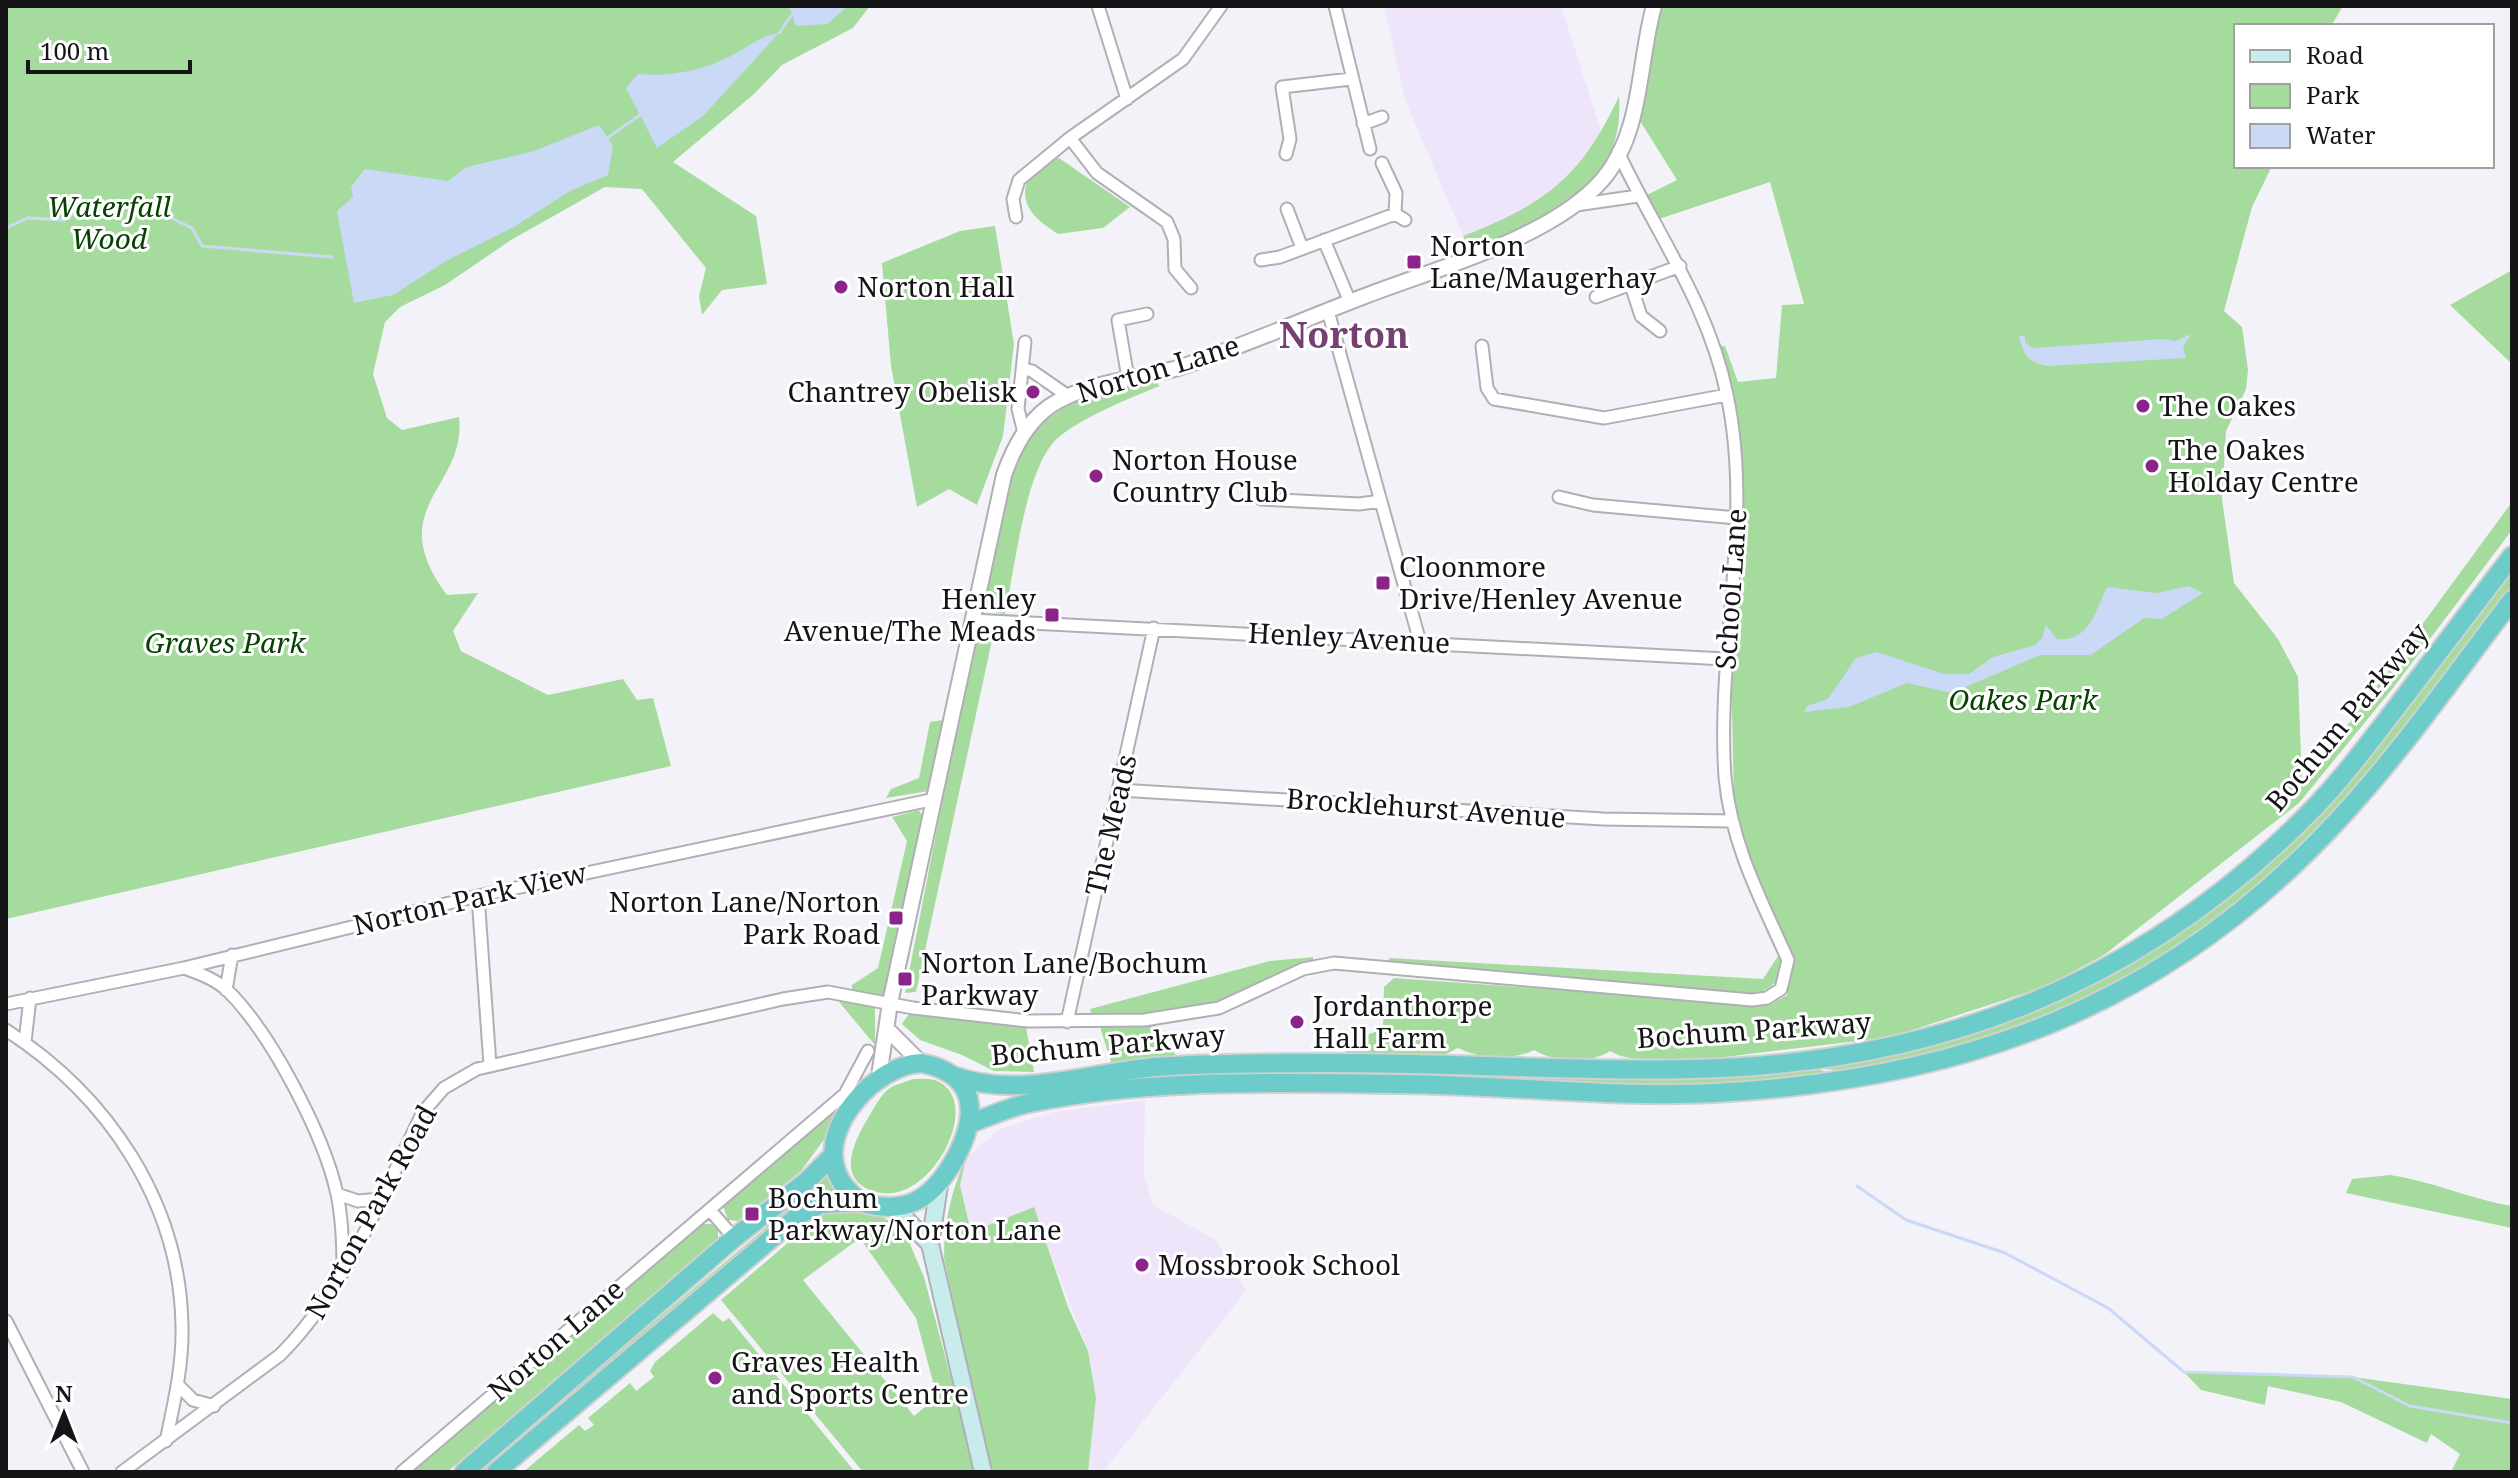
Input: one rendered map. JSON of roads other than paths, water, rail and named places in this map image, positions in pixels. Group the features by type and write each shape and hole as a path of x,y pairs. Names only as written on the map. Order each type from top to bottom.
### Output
{"highway":[{"name":"Bochum Parkway","path":"954,1076 976,1084 1021,1085 1154,1067 1242,1063 1695,1069 1880,1050 2039,1002 2099,973 2162,936 2256,863 2312,810 2361,753 2512,556"},
{"name":"Bochum Parkway","path":"971,1123 1025,1104 1174,1085 1432,1084 1709,1093 1818,1086 1906,1071 1988,1048 2041,1028 2125,988 2198,943 2265,891 2361,795 2512,600"},
{"path":"464,1472 734,1238 807,1181 833,1155 842,1123 879,1076 907,1064 921,1063 939,1066 954,1076 968,1097 971,1123 939,1186 915,1202 894,1207 860,1202 821,1204 799,1215 496,1472"},
{"path":"833,1155 844,1186 860,1202"}],"main road":[{"path":"939,1186 930,1244 983,1472"},
{"path":"894,1207 930,1244"}],"street":[{"path":"1098,6 1127,99"},
{"path":"1016,217 1013,199 1019,180 1070,138 1183,59 1221,6"},
{"path":"1335,6 1370,149"},
{"name":"Norton Lane","path":"879,1076 890,1003 1004,475 1011,453 1024,433 1038,416 1068,396 1128,378 1181,367 1514,239 1576,205 1605,177 1618,152 1634,111 1654,6"},
{"path":"1286,154 1290,139 1282,87 1351,79"},
{"path":"1363,124 1382,117"},
{"path":"1070,138 1097,173 1167,222 1174,239 1175,269 1191,288"},
{"name":"School Lane","path":"1618,152 1638,196 1680,266 1707,325 1727,395 1735,451 1737,518 1733,602 1725,659 1725,779 1732,821 1750,882 1788,960 1781,989"},
{"path":"1261,260 1400,217 1396,193 1382,163"},
{"path":"1576,205 1638,196"},
{"path":"1287,209 1302,248"},
{"path":"1324,240 1350,302"},
{"path":"1596,297 1680,266"},
{"path":"1631,285 1641,316 1660,331"},
{"path":"1328,311 1420,642"},
{"path":"1128,378 1118,320 1147,314"},
{"path":"1024,433 1018,409 1025,342"},
{"path":"1482,346 1487,388 1494,399 1604,418 1727,395"},
{"path":"1024,369 1032,371 1068,396"},
{"path":"1559,497 1593,505 1737,518"},
{"path":"1261,499 1359,504 1381,501"},
{"name":"Henley Avenue","path":"972,620 1725,659"},
{"name":"The Meads","path":"1067,1022 1154,628"},
{"name":"Brocklehurst Avenue","path":"1119,790 1603,819 1732,821"},
{"name":"Norton Park View","path":"6,1004 184,968 478,896 935,799"},
{"path":"478,896 490,1065"},
{"path":"226,990 232,955"},
{"name":"Norton Park Road","path":"122,1472 214,1406 301,1335 320,1309 381,1199 423,1112 459,1076 490,1065 813,993 848,994 890,1003 1028,1021 1144,1020 1203,1012 1319,963 1752,1000 1767,998 1781,989"},
{"path":"184,968 226,990 266,1042 303,1107 322,1146 337,1194 343,1268"},
{"path":"25,1042 24,1027 30,998"},
{"path":"887,1029 921,1063"},
{"path":"6,1030 63,1071 99,1108 121,1136 148,1185 167,1235 180,1298 182,1328 178,1385 166,1441"},
{"name":"Norton Lane","path":"402,1472 529,1360 845,1094 868,1051"},
{"path":"337,1194 358,1201 381,1199"},
{"path":"710,1210 734,1238"},
{"path":"6,1321 83,1472"},
{"path":"178,1385 193,1400 214,1406"}],"water":[{"path":"789,6 848,6 827,24 796,26"},
{"path":"779,33 703,116 657,148 626,88 638,74 673,74 696,69"},
{"path":"599,125 613,146 608,175 570,191 514,227 446,261 393,295 354,303 337,211 353,197 351,187 365,169 448,181 467,167 534,151"},
{"path":"2191,334 2183,347 2186,358 2048,366 2028,357 2019,336 2025,336 2025,342 2032,348 2162,339 2176,341"},
{"path":"2188,586 2203,593 2162,619 2144,618 2091,655 2040,655 1952,693 1907,683 1849,707 1804,712 1807,706 1828,699 1856,658 1877,652 1944,674 1969,674 1993,657 2035,645 2042,638 2046,625 2057,639 2077,636 2090,624 2107,587 2157,593"}],"waterway":[{"path":"779,33 791,16"},
{"path":"607,138 640,115"},
{"path":"6,228 28,218 64,220 89,202 163,214 192,228 202,246 332,257"},
{"path":"1857,1186 1906,1220 2005,1253 2108,1308 2184,1372 2353,1377 2410,1406 2512,1423"}],"place":[{"name":"Norton Lane/Maugerhay","path":"1414,262"},
{"name":"Norton Hall","path":"841,287"},
{"name":"Chantrey Obelisk","path":"1033,392"},
{"name":"The Oakes","path":"2143,406"},
{"name":"The Oakes Holday Centre","path":"2152,466"},
{"name":"Norton House Country Club","path":"1096,476"},
{"name":"Cloonmore Drive/Henley Avenue","path":"1383,583"},
{"name":"Henley Avenue/The Meads","path":"1052,615"},
{"name":"Norton Lane/Norton Park Road","path":"896,918"},
{"name":"Norton Lane/Bochum Parkway","path":"905,979"},
{"name":"Jordanthorpe Hall Farm","path":"1297,1022"},
{"name":"Bochum Parkway/Norton Lane","path":"752,1214"},
{"name":"Mossbrook School","path":"1142,1265"},
{"name":"Graves Health and Sports Centre","path":"715,1378"}],"district":[{"name":"Norton","path":"1344,335"}],"park label":[{"name":"Waterfall Wood","path":"109,223"},
{"name":"Graves Park","path":"225,643"},
{"name":"Oakes Park","path":"2023,700"}]}
